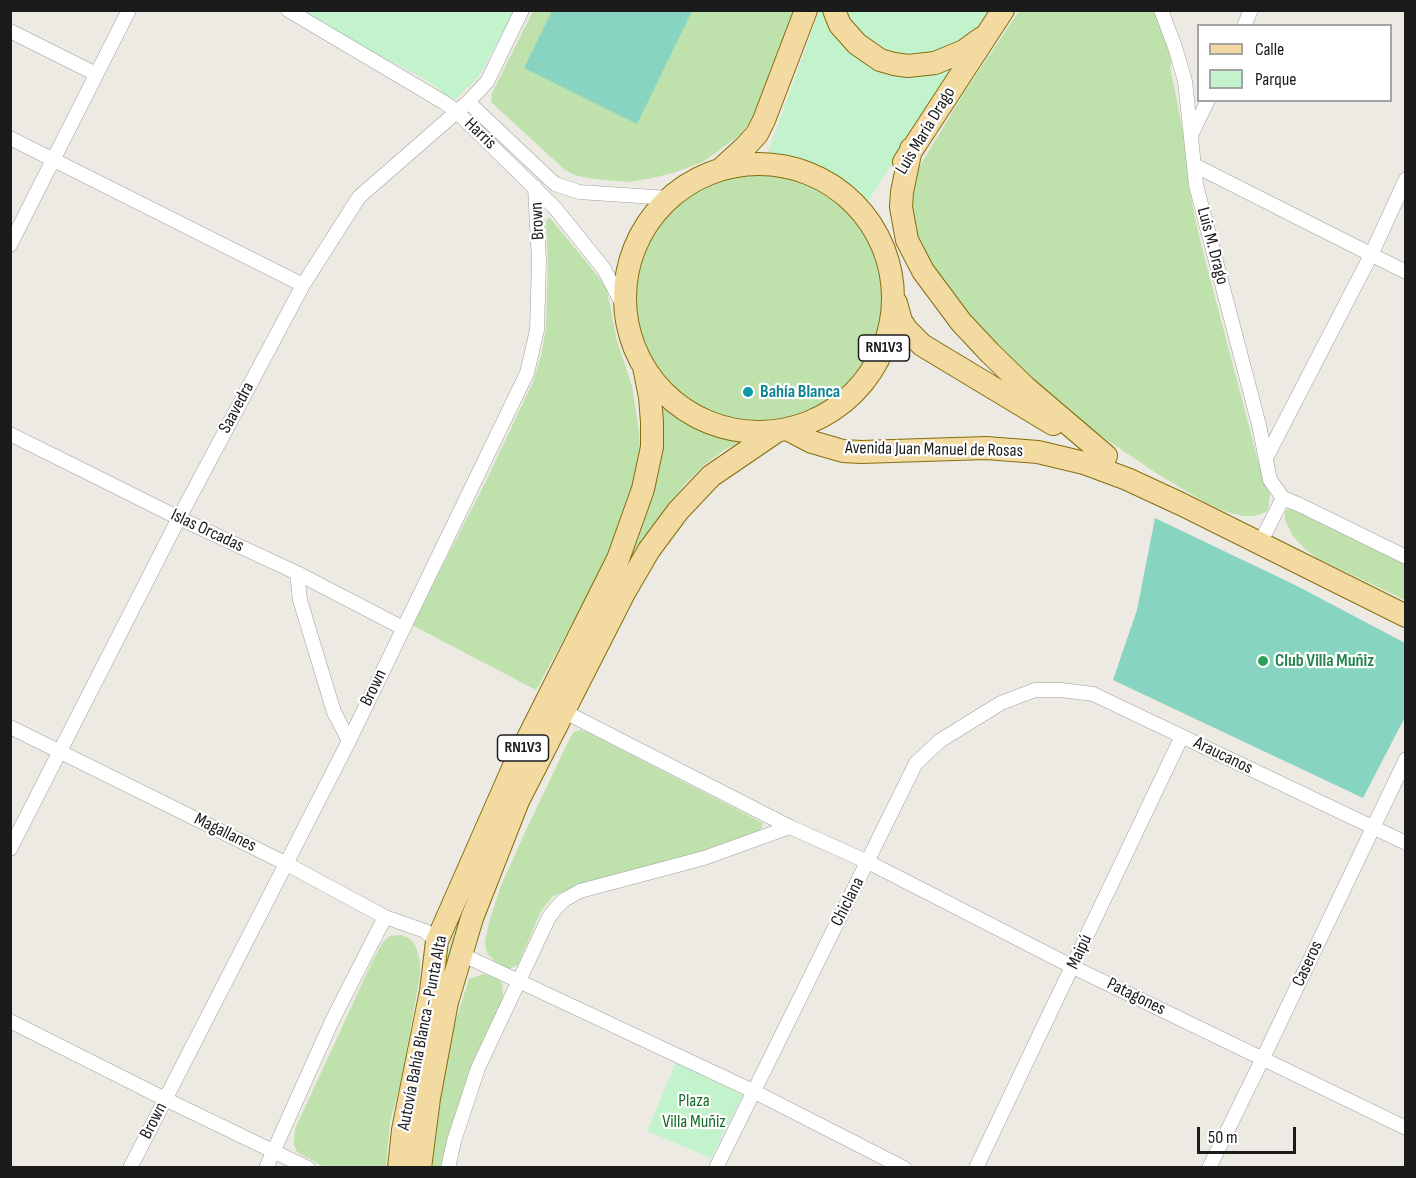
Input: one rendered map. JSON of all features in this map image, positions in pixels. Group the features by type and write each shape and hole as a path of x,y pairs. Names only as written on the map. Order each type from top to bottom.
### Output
{"main road":[{"path":"722,168 746,146 764,120 806,10"},
{"path":"834,10 848,36 869,53 880,60 908,66 922,66 950,58 970,47 988,33"},
{"name":"Luis María Drago","path":"890,265 886,226 896,181 911,149 1003,10"},
{"path":"911,149 902,192 903,224 922,271 961,322 990,353 1025,387 1106,456"},
{"name":"RN1V3","path":"752,163 783,165 812,174 839,189 861,210 879,236 890,265 894,295 891,326 881,355 865,382 844,404 818,420 782,431 744,432 714,425 686,412 663,392 644,368 631,339 625,309 626,278 634,248 648,221 669,198 694,180 722,168 752,163"},
{"name":"Avenida Juan Manuel de Rosas","path":"894,295 901,321 922,345 1181,504"},
{"name":"Autovía Bahía Blanca - Punta Alta","path":"399,1167 403,1130 431,991 437,941 514,766 618,559 643,489 652,447 650,397 644,368"},
{"name":"Avenida Juan Manuel de Rosas","path":"782,431 827,447 861,452 986,448 1038,452 1084,463 1181,504 1406,616"},
{"name":"Autovía Bahía Blanca - Punta Alta","path":"420,1167 438,1045 461,954 496,855 514,812 563,711 636,572 663,530 711,476 782,431"}],"street":[{"path":"10,245 129,10"},
{"name":"Harris","path":"288,10 456,111 535,187 568,223 604,269 625,309"},
{"name":"Saavedra","path":"10,849 179,518 303,285 359,197 468,102 487,82 522,10"},
{"name":"Luis M. Drago","path":"1161,10 1176,47 1185,81 1196,166 1196,185 1270,480 1283,498"},
{"path":"1245,24 1251,10"},
{"path":"10,31 96,75"},
{"name":"Harris","path":"468,102 555,184 579,192 669,198"},
{"path":"1192,133 1207,102"},
{"path":"10,138 54,158 303,285"},
{"path":"1196,166 1406,272"},
{"path":"1266,458 1371,255 1406,179"},
{"name":"Brown","path":"130,1167 349,741 527,374 537,330 539,250 535,187"},
{"name":"Islas Orcadas","path":"10,434 179,518 297,573 403,628"},
{"path":"1260,543 1283,498 1406,557"},
{"path":"297,573 300,600 334,712 349,741"},
{"name":"Araucanos","path":"1035,690 1062,690 1094,694 1406,843"},
{"name":"Chiclana","path":"716,1167 916,763 941,740 965,723 1000,703 1035,690"},
{"path":"563,711 790,827 868,862"},
{"name":"Magallanes","path":"10,727 285,863 385,917 425,931 437,941"},
{"name":"Maipú","path":"975,1167 1182,736"},
{"name":"Caseros","path":"1209,1167 1406,759"},
{"path":"448,1167 478,1068 549,917 564,900 579,891 704,858 790,827"},
{"name":"Patagones","path":"868,862 1073,967 1406,1128"},
{"path":"266,1167 332,1021 385,917"},
{"path":"461,954 753,1091 904,1167"},
{"path":"10,1021 165,1099 308,1167"}],"green space":[{"path":"303,11 514,11 479,77 452,102 423,78 308,19"},
{"path":"533,11 794,11 756,114 741,134 703,162 673,173 627,182 577,176 565,170 491,102 492,93"},
{"path":"552,11 692,11 637,124 524,68"},
{"path":"819,11 829,11 851,48 952,66 868,201 865,202 839,181 812,165 767,155"},
{"path":"840,11 991,11 976,33 934,58 877,52"},
{"path":"1019,11 1159,11 1174,58 1170,66 1185,135 1189,189 1200,240 1260,468 1270,495 1268,510 1264,513 1243,516 1206,503 1156,473 1058,407 989,346 914,239 910,194 918,169 962,96"},
{"path":"760,175 784,178 808,185 829,196 848,212 864,231 875,252 882,276 885,300 882,324 875,348 864,369 848,388 829,404 808,415 784,422 760,425 736,422 712,415 691,404 672,388 656,369 645,348 638,324 635,300 638,276 645,252 656,231 672,212 691,196 712,185 736,178"},
{"path":"550,218 607,290 617,341 632,386 640,454 607,559 536,690 412,625 485,483 533,382 546,329 548,263 546,224 547,219"},
{"path":"658,398 671,411 690,424 713,433 746,440 724,450 704,465 669,503 651,531 544,734 411,1131 441,979 451,942 476,869 609,593"},
{"path":"1296,508 1405,564 1405,600 1317,558 1305,549 1293,536 1285,520 1285,511"},
{"name":"Club Villa Muñiz","path":"1155,518 1297,586 1405,643 1405,717 1363,798 1113,680 1137,610"},
{"path":"581,730 763,823 761,829 754,834 671,861 594,880 553,896 541,911 518,965 502,969 487,953 485,942 500,888 570,738 574,732"},
{"path":"401,935 411,939 416,947 420,962 420,975 401,1081 390,1122 386,1167 324,1167 297,1152 294,1144 295,1129 373,960 383,942 390,936"},
{"path":"484,974 498,978 502,984 503,995 478,1053 443,1167 432,1168 437,1116 449,1042 469,979"},
{"name":"Plaza Villa Muñiz","path":"676,1063 743,1095 711,1158 647,1131"}],"place":[{"name":"Bahía Blanca","path":"748,392"},
{"name":"Club Villa Muñiz","path":"1263,661"}]}
